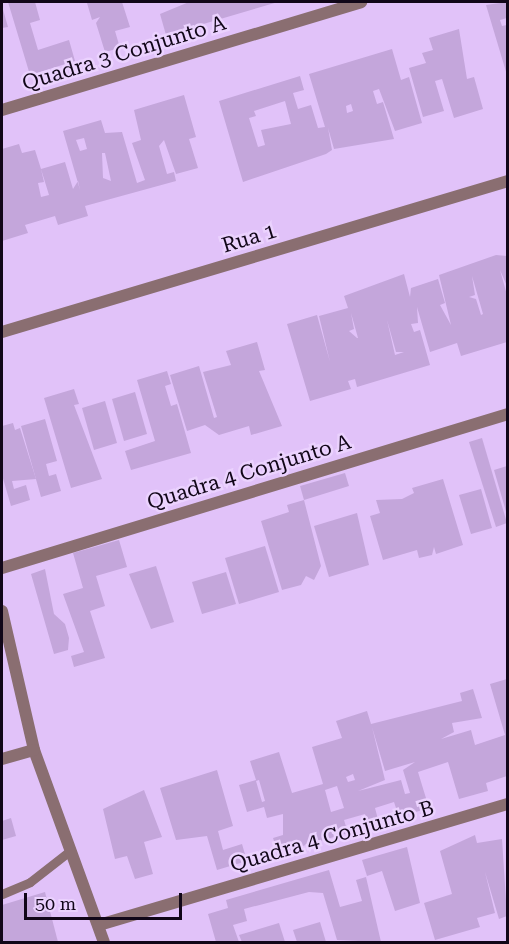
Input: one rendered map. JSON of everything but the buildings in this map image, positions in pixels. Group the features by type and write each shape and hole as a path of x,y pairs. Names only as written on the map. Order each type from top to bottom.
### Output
{"street":[{"name":"Quadra 3 Conjunto A","path":"2,110 361,2"},
{"name":"Rua 1","path":"2,332 507,181"},
{"name":"Quadra 4 Conjunto A","path":"2,568 507,414"},
{"path":"2,611 34,750 104,942"},
{"path":"2,759 34,750"},
{"name":"Quadra 4 Conjunto B","path":"99,925 507,804"}],"lane":[{"path":"2,894 30,882 71,850"}]}
